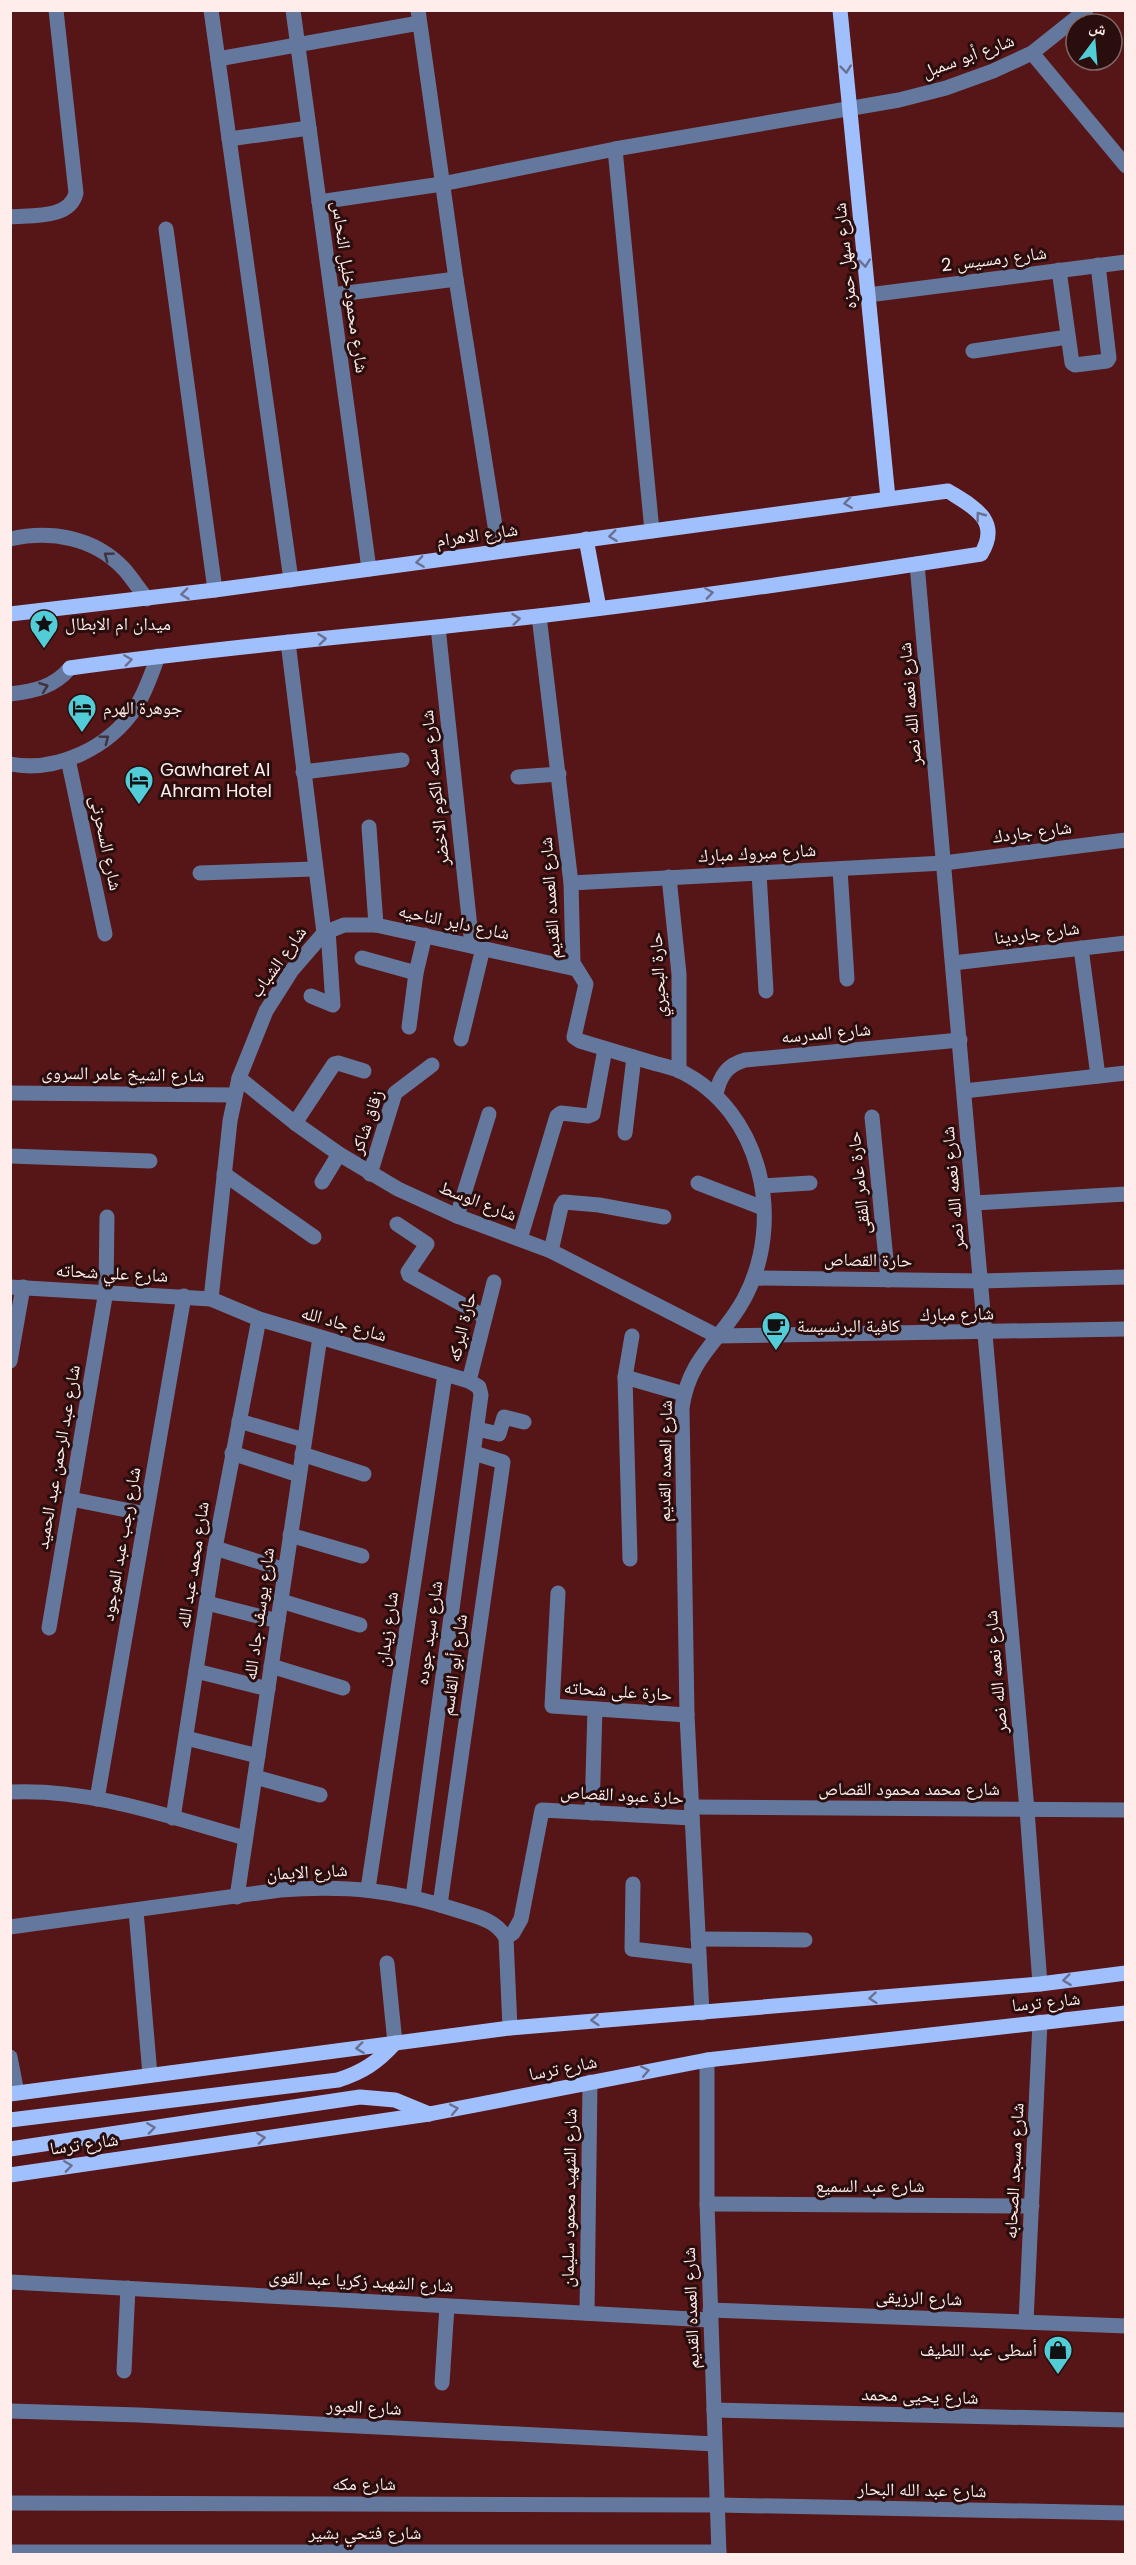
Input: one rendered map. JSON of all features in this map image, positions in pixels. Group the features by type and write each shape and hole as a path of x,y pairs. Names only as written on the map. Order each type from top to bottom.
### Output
{"main road":[{"name":"شارع سهل حمزه","path":"840,10 888,498"},
{"name":"شارع الاهرام","path":"10,614 147,599 948,491 978,510 984,518 988,536 981,554 917,564"},
{"path":"586,540 599,608"},
{"path":"70,668 158,656 539,616 917,564"},
{"name":"شارع ترسا","path":"14,2093 510,2028 1040,1984 1125,1972"},
{"name":"شارع ترسا","path":"10,2175 429,2114 707,2060 1125,2013"},
{"path":"10,2120 338,2080 368,2068 381,2059 395,2043"},
{"path":"10,2149 360,2097 395,2100 429,2114"}],"street":[{"path":"10,217 63,211 74,198 76,187 56,10"},
{"path":"211,10 291,580"},
{"name":"شارع محمود خليل النحاس","path":"293,10 369,569"},
{"name":"شارع أبو سمبل","path":"319,202 442,184 615,149 899,100 946,88 993,71 1032,53 1086,10"},
{"path":"218,59 298,45 418,17 499,551"},
{"path":"1032,53 1125,166"},
{"path":"229,139 309,128"},
{"path":"615,149 652,531"},
{"path":"166,229 215,590"},
{"name":"شارع رمسيس 2","path":"868,295 1125,262"},
{"path":"1059,270 1073,365 1109,359 1098,265"},
{"path":"332,295 456,279"},
{"path":"973,351 1068,337"},
{"path":"10,539 31,534 57,535 81,541 104,552 123,568 147,599"},
{"name":"شارع نعمه الله نصر","path":"917,564 986,1333 1040,1984"},
{"name":"شارع العمده القديم","path":"539,616 571,883 573,960 586,984 574,1037 580,1041 679,1071 716,1094 734,1114 747,1136 757,1161 762,1186 764,1208 762,1243 753,1278 738,1308 694,1368 684,1394 682,1459 687,1715 702,2013"},
{"name":"شارع سكه الكوم الاخضر","path":"438,627 477,947 461,1039"},
{"name":"شارع الشباب","path":"211,1299 224,1174 239,1078 266,1011 292,970 326,932 314,869 288,642"},
{"path":"10,764 43,765 68,759 97,745 123,724 146,688 158,656"},
{"path":"10,694 41,689 52,684 70,668"},
{"name":"شارع السحرتى","path":"68,759 105,934"},
{"path":"303,772 402,760"},
{"path":"518,777 559,774"},
{"path":"369,827 376,925"},
{"name":"شارع جاردك","path":"944,863 1125,840"},
{"name":"شارع مبروك مبارك","path":"571,883 944,863"},
{"path":"200,873 314,869"},
{"path":"840,869 847,979"},
{"path":"759,873 766,991"},
{"name":"حارة البحيري","path":"669,877 679,974 679,1071"},
{"name":"شارع داير الناحيه","path":"326,932 344,925 376,925 576,969"},
{"path":"311,996 333,1005 326,932"},
{"path":"409,1027 416,973 425,935"},
{"name":"شارع جاردينا","path":"953,963 1125,943"},
{"path":"1081,948 1098,1076"},
{"path":"362,958 416,973"},
{"name":"شارع المدرسه","path":"716,1094 722,1075 728,1068 745,1060 960,1040"},
{"path":"520,1239 557,1116 561,1113 588,1116 593,1114 605,1049"},
{"path":"625,1133 634,1057"},
{"path":"295,1123 334,1064 338,1063 364,1071"},
{"name":"زقاق شاكر","path":"370,1173 395,1093 432,1065"},
{"path":"964,1091 1125,1073"},
{"name":"شارع الوسط","path":"239,1078 295,1123 370,1173 457,1216 550,1251 717,1336"},
{"name":"شارع الشيخ عامر السروى","path":"10,1093 235,1095"},
{"path":"457,1216 489,1114"},
{"name":"حارة عامر الفقى","path":"872,1118 888,1280"},
{"path":"322,1182 339,1154"},
{"path":"10,1156 150,1161"},
{"path":"224,1174 314,1237"},
{"path":"698,1183 764,1208"},
{"path":"762,1186 810,1183"},
{"path":"974,1203 1125,1194"},
{"path":"550,1251 564,1202 599,1205 664,1217"},
{"name":"شارع عبد الرحمن عبد الحميد","path":"49,1628 105,1291 107,1217"},
{"path":"397,1224 426,1244 408,1272 409,1275 485,1317"},
{"name":"حارة القصاص","path":"753,1278 981,1281 1125,1276"},
{"name":"حارة البركه","path":"469,1381 494,1282"},
{"path":"10,1361 17,1287"},
{"name":"شارع علي شحاته","path":"17,1287 211,1299"},
{"name":"شارع رجب عبد الموجود","path":"97,1799 184,1296"},
{"name":"شارع جاد الله","path":"211,1299 259,1319 469,1381"},
{"name":"شارع محمد عبد الله","path":"173,1818 215,1548 259,1319"},
{"name":"شارع مبارك","path":"717,1336 1125,1329"},
{"path":"630,1559 626,1377 632,1336"},
{"name":"شارع يوسف جاد الله","path":"237,1897 320,1337"},
{"name":"شارع زيدان","path":"369,1889 445,1374"},
{"path":"626,1377 684,1394"},
{"name":"شارع سيد جوده","path":"413,1897 477,1429 481,1391 476,1384 469,1381"},
{"path":"477,1429 499,1434 504,1417 524,1422"},
{"path":"239,1421 364,1474"},
{"path":"232,1453 299,1475"},
{"name":"شارع أبو القاسم","path":"440,1905 503,1462 474,1453"},
{"path":"71,1500 146,1515"},
{"path":"290,1536 362,1556"},
{"path":"215,1548 285,1570"},
{"name":"حارة على شحاته","path":"558,1593 551,1704 687,1715"},
{"path":"280,1601 360,1625"},
{"path":"207,1603 278,1621"},
{"path":"271,1666 343,1688"},
{"path":"196,1671 268,1689"},
{"path":"592,1813 595,1709"},
{"path":"186,1738 258,1755"},
{"path":"255,1777 320,1795"},
{"path":"10,1792 34,1791 97,1799 245,1838"},
{"name":"شارع محمد محمود القصاص","path":"692,1813 1125,1810"},
{"name":"حارة عبود القصاص","path":"506,1938 518,1927 521,1919 541,1811 692,1813"},
{"path":"633,1884 632,1949 699,1957"},
{"name":"شارع الايمان","path":"10,1927 324,1887 369,1889 413,1897 495,1923 506,1938"},
{"path":"136,1911 150,2074"},
{"path":"506,1938 510,2028"},
{"path":"698,1939 805,1940"},
{"path":"387,1963 395,2043"},
{"name":"شارع مسجد الصحابه","path":"1026,2322 1040,2022"},
{"path":"10,2057 14,2093"},
{"name":"شارع العمده القديم","path":"707,2060 707,2204 719,2553"},
{"name":"شارع الشهيد محمود سليمان","path":"587,2313 590,2082"},
{"name":"شارع عبد السميع","path":"707,2204 1032,2206"},
{"name":"شارع الشهيد زكريا عبد القوى","path":"10,2282 587,2313 710,2315"},
{"path":"124,2371 128,2288"},
{"path":"442,2383 447,2306"},
{"name":"شارع الرزيقى","path":"710,2315 1125,2326"},
{"name":"شارع يحيى محمد","path":"714,2410 1125,2420"},
{"name":"شارع العبور","path":"10,2411 139,2415 715,2445"},
{"name":"شارع مكه","path":"10,2503 718,2505"},
{"name":"شارع عبد الله البحار","path":"718,2505 1125,2514"},
{"name":"شارع فتحي بشير","path":"10,2552 719,2553"}],"place":[{"name":"ميدان ام الابطال","path":"44,650"},
{"name":"جوهرة الهرم","path":"82,734"},
{"name":"Gawharet Al Ahram Hotel","path":"139,806"},
{"name":"كافية البرنسيسة","path":"776,1352"},
{"name":"أسطى عبد اللطيف","path":"1058,2376"}]}
